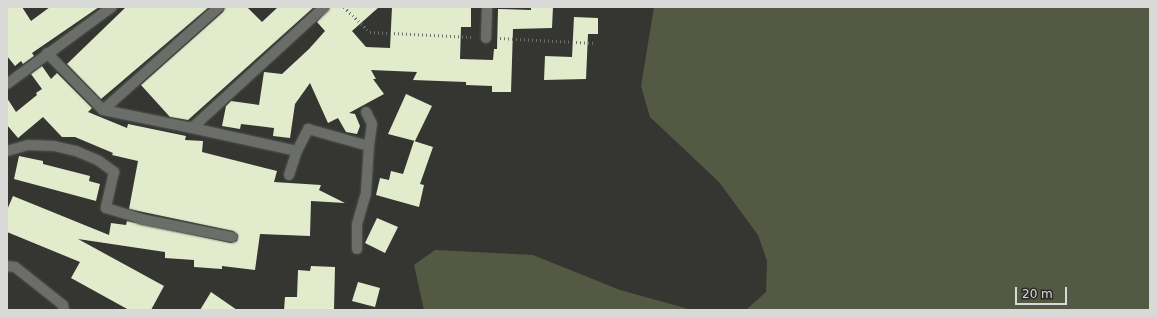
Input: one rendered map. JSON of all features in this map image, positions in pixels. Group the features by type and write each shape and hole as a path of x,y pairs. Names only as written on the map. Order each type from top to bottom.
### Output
{"street":[{"path":"7,84 47,53 112,7"},
{"path":"103,110 219,7"},
{"path":"192,128 324,7"},
{"path":"486,38 487,7"},
{"path":"47,53 103,110 297,151"},
{"path":"357,250 357,225 366,193 372,124 366,112"},
{"path":"289,175 297,151 308,129 370,146"},
{"path":"7,151 28,145 54,146 76,150 99,161 114,172 106,208 141,219 232,237"},
{"path":"7,266 14,267 63,305 64,310"}],"path":[{"path":"344,7 370,32 595,43"}],"green space":[{"path":"654,7 1150,7 1150,310 746,310 766,292 767,261 758,235 719,182 650,117 641,86"},
{"path":"435,250 533,255 620,290 692,310 424,310 414,265"}],"building":[{"path":"7,7 22,7 31,21 50,7 99,7 32,53 34,56 23,64 21,61 15,66 7,56"},
{"path":"126,7 209,7 101,99 67,64"},
{"path":"225,7 247,7 262,22 278,7 314,7 188,120 170,117 141,85 223,12"},
{"path":"330,7 379,7 352,31 366,47 390,48 392,7 471,7 471,27 461,27 460,59 493,60 494,49 497,49 498,9 531,10 531,7 553,7 552,28 513,29 511,92 492,92 492,86 466,85 466,82 413,80 417,72 371,70 376,79 373,79 384,94 349,113 355,114 360,126 357,134 346,132 338,118 328,123 310,83 295,104 290,138 273,136 274,128 241,124 240,129 222,126 226,106 231,101 259,105 264,72 282,74 309,49 325,31 317,22"},
{"path":"574,17 598,18 598,34 588,34 586,79 544,80 545,56 572,57"},
{"path":"42,66 51,79 57,73 92,108 88,112 127,128 128,124 186,136 185,140 203,141 202,152 277,171 274,182 321,185 319,190 345,203 311,201 310,236 260,234 255,270 222,266 222,269 194,267 194,260 165,258 165,252 78,239 164,286 151,310 129,310 71,278 80,262 7,232 7,210 13,196 109,235 111,223 126,225 127,221 231,243 237,241 238,235 233,231 129,209 138,161 112,155 113,153 75,137 62,137 43,117 18,138 7,125 7,98 16,112 37,95 36,93 42,89 31,74"},
{"path":"406,94 432,106 415,141 388,134"},
{"path":"414,141 433,147 420,184 424,185 419,207 376,195 380,178 389,180 391,171 403,174"},
{"path":"19,156 43,161 43,164 90,176 89,181 100,184 96,201 14,179"},
{"path":"377,218 398,227 385,253 365,243"},
{"path":"311,266 335,267 334,310 284,310 285,297 297,297 298,270 310,271"},
{"path":"358,282 380,288 375,307 352,301"},
{"path":"211,292 237,310 200,310"}]}
